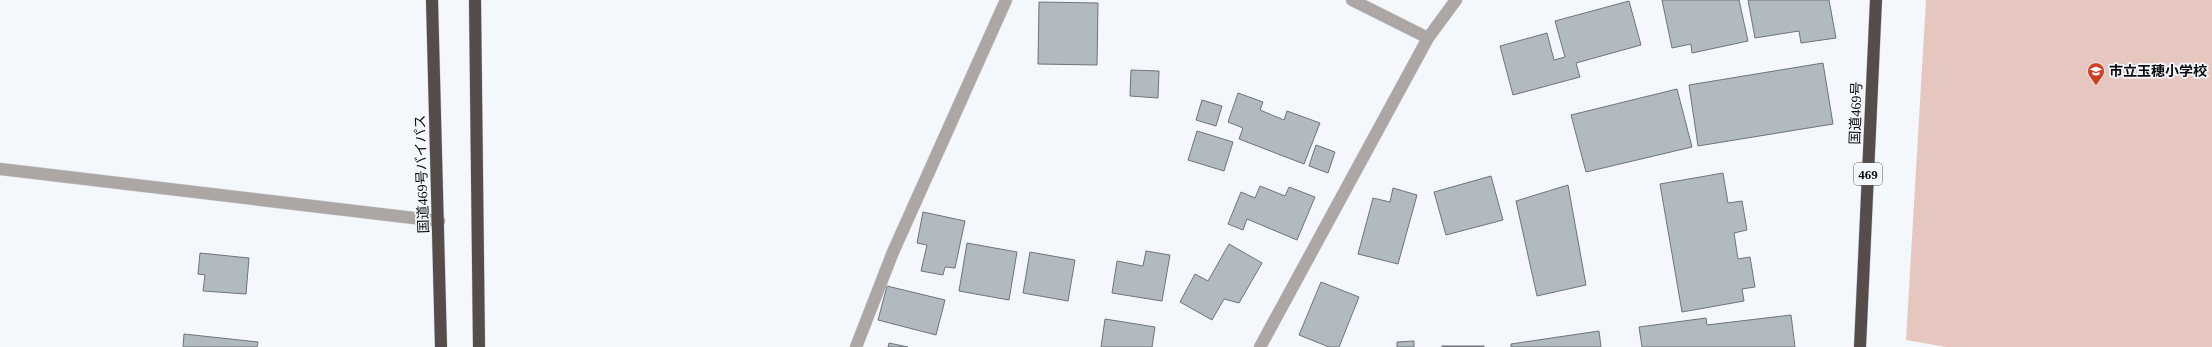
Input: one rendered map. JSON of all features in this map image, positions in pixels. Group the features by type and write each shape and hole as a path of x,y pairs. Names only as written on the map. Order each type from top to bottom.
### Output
{"highway":[{"name":"国道469号バイパス","path":"432,0 441,347"},
{"path":"475,0 479,347"},
{"name":"国道469号","path":"1860,347 1876,0"}],"street":[{"path":"856,347 893,252 1006,0"},
{"path":"1352,0 1428,38"},
{"path":"1260,347 1428,38 1456,0"},
{"path":"0,169 438,221"}],"shaded area":[{"path":"1926,0 2212,0 2212,347 1946,347 1906,340"}],"building":[{"path":"1662,0 1739,0 1748,41 1692,53 1691,44 1672,48"},
{"path":"1748,0 1829,0 1836,38 1801,43 1799,31 1755,38"},
{"path":"1629,1 1641,45 1576,63 1580,77 1513,95 1500,46 1547,33 1554,60 1565,57 1555,21"},
{"path":"1039,2 1098,3 1097,65 1038,64"},
{"path":"1823,63 1833,124 1698,146 1689,85"},
{"path":"1131,70 1159,71 1158,98 1130,96"},
{"path":"1677,89 1692,147 1586,172 1571,115"},
{"path":"1238,93 1263,102 1260,110 1284,120 1287,111 1320,123 1304,164 1239,139 1243,128 1228,122"},
{"path":"1202,100 1222,106 1216,126 1196,120"},
{"path":"1197,131 1233,142 1224,171 1188,160"},
{"path":"1316,145 1335,152 1328,173 1309,166"},
{"path":"1723,173 1728,203 1742,201 1747,230 1734,233 1738,259 1750,257 1755,287 1742,289 1744,301 1682,312 1660,184"},
{"path":"1491,176 1503,220 1446,235 1434,192"},
{"path":"1568,185 1586,285 1537,296 1516,201"},
{"path":"1260,186 1285,196 1289,187 1315,197 1297,240 1247,219 1243,230 1228,224 1241,192 1255,198"},
{"path":"1393,188 1417,195 1398,264 1358,254 1373,198 1390,202"},
{"path":"923,212 965,221 955,268 945,267 943,275 921,271 927,245 917,243"},
{"path":"967,243 1017,252 1009,300 959,291"},
{"path":"1229,244 1262,263 1239,303 1224,299 1212,320 1180,302 1195,274 1208,281"},
{"path":"1146,251 1170,255 1162,301 1112,293 1117,261 1143,266"},
{"path":"1030,252 1075,260 1068,301 1023,293"},
{"path":"200,253 249,258 246,294 203,291 205,275 198,274"},
{"path":"1321,282 1359,297 1339,347 1329,347 1299,335"},
{"path":"887,286 945,300 936,335 878,320"},
{"path":"1791,315 1795,347 1642,347 1639,327 1706,318 1707,325"},
{"path":"1105,319 1155,327 1152,347 1101,347"},
{"path":"1599,331 1601,347 1511,347 1511,344"},
{"path":"184,334 258,342 257,347 183,347"},
{"path":"1414,341 1414,347 1397,347 1397,342"},
{"path":"889,343 908,347 888,347"},
{"path":"1484,346 1484,347 1442,347"}],"place":[{"name":"市立玉穂小学校","path":"2096,86"}]}
